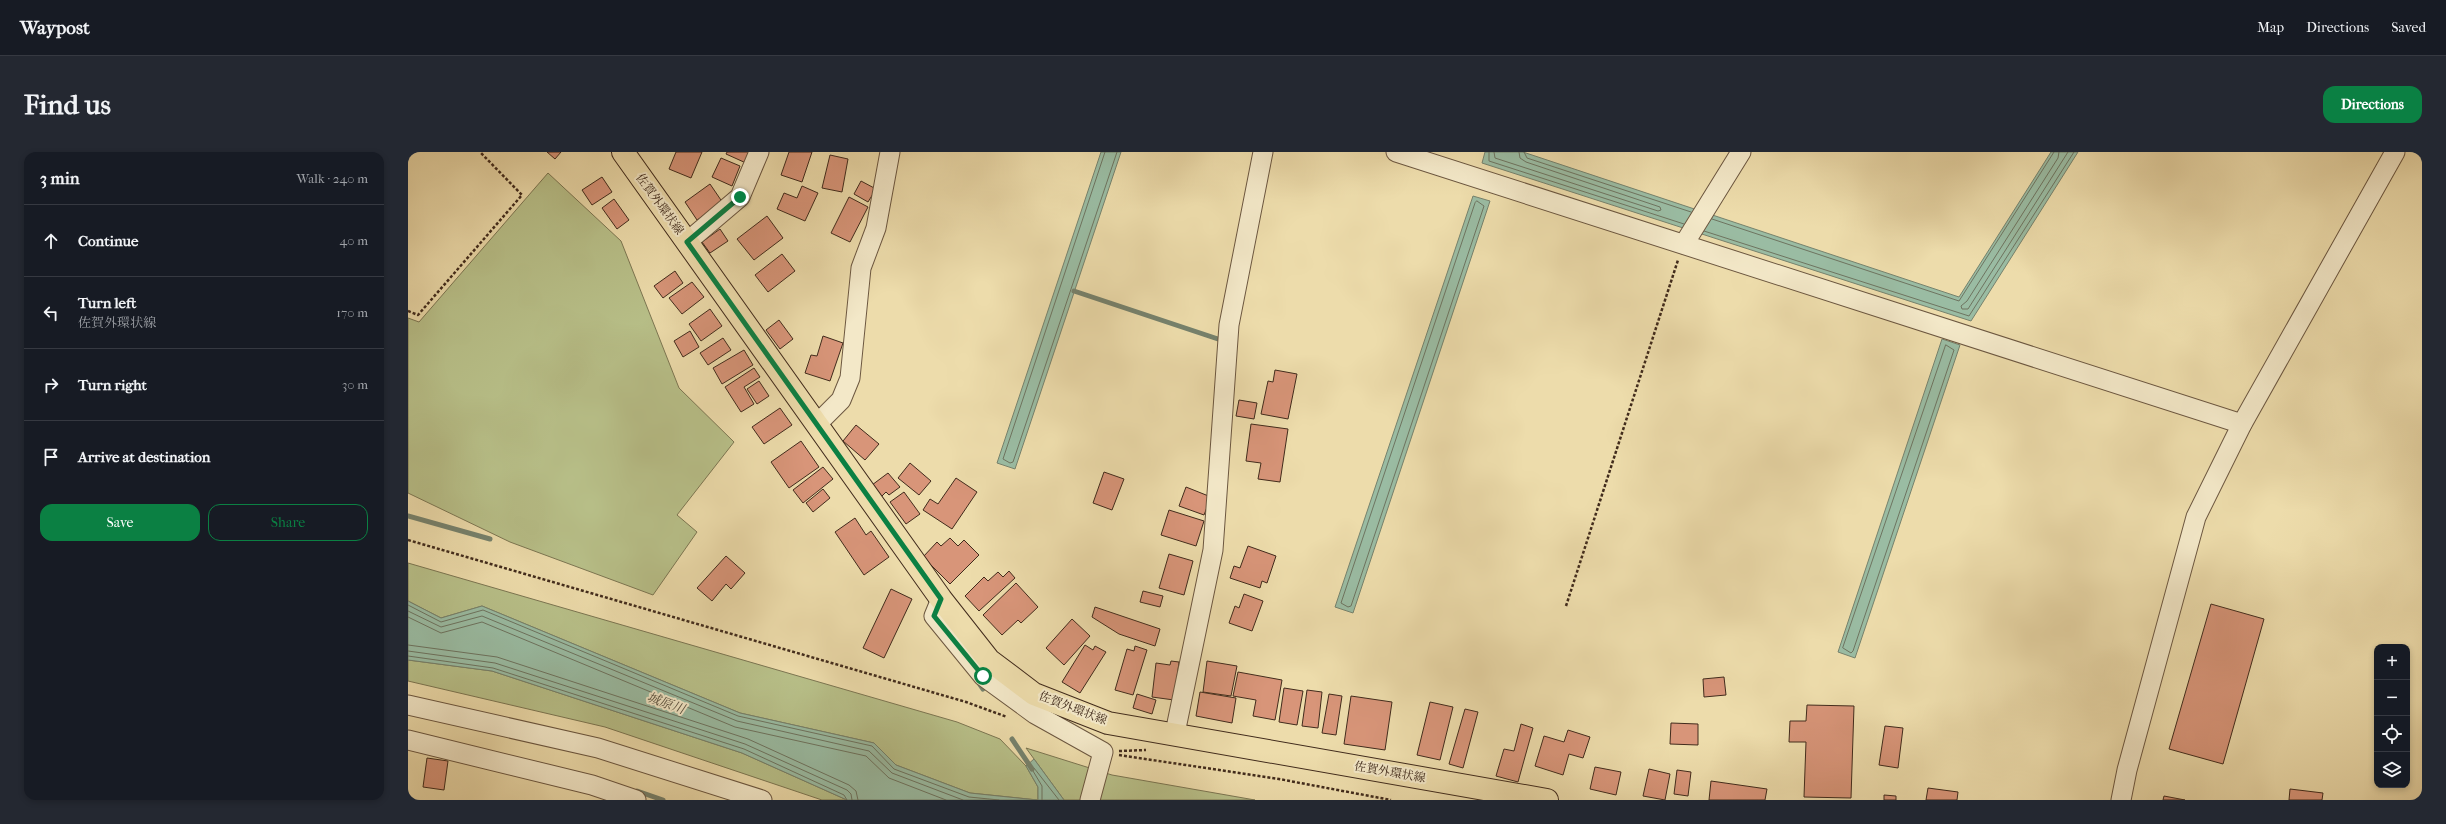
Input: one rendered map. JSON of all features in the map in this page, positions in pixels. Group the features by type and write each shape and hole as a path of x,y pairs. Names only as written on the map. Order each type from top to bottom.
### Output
{"main road":[{"name":"佐賀外環状線","path":"623,152 818,424 941,599 989,660 1034,694 1108,723 1175,733 1547,800"}],"street":[{"path":"687,242 740,197 759,152"},
{"path":"818,424 841,400 850,378 861,268 876,228 890,152"},
{"path":"1175,733 1213,550 1229,325 1263,152"},
{"path":"1396,152 2242,424"},
{"path":"1684,244 1741,152"},
{"path":"2122,800 2127,770 2196,517 2242,424 2395,152"},
{"path":"941,599 934,616 983,676 1036,714 1103,752 1090,800"},
{"path":"408,705 598,748 762,800"},
{"path":"408,740 592,785 636,800"}],"path":[{"path":"408,311 418,315 522,195 480,152"},
{"path":"1566,606 1684,244"},
{"path":"408,540 966,702 1009,718"},
{"path":"1103,752 1279,779 1391,800"}],"shaded area":[{"path":"548,173 621,241 679,388 734,442 677,515 697,532 653,595 510,542 408,493 408,318 419,322"},
{"path":"408,563 957,722 1000,739 1026,766 1038,787 1038,800 970,793 896,765 874,743 740,713 482,606 441,618 408,601"},
{"path":"408,660 492,671 742,753 847,800 822,800 605,727 408,681"},
{"path":"1026,748 1112,775 1255,800 1064,800"}],"water":[{"path":"1101,152 1121,152 1015,469 997,463"},
{"path":"1485,152 1523,152 1959,297 2051,152 2078,152 1971,321 1482,163"},
{"path":"1473,196 1490,201 1353,613 1335,607"},
{"path":"1942,339 1960,345 1855,658 1838,652"},
{"name":"城原川","path":"408,601 441,618 482,606 740,713 874,743 896,765 970,793 1037,800 847,800 742,753 492,671 408,660"},
{"path":"1034,759 1064,800 1038,800 1038,787 1026,766"}],"building":[{"path":"547,152 561,152 555,159"},
{"path":"676,152 702,152 691,178 669,169"},
{"path":"727,152 751,152 746,163 726,154"},
{"path":"789,152 812,152 802,182 781,175"},
{"path":"830,155 848,159 842,192 822,188"},
{"path":"721,158 740,166 732,186 712,177"},
{"path":"602,177 612,192 592,205 582,190"},
{"path":"861,181 876,189 868,202 854,194"},
{"path":"710,184 723,203 697,220 685,202"},
{"path":"802,186 818,193 805,221 777,209 784,193 797,198"},
{"path":"849,197 868,207 850,242 831,233"},
{"path":"614,199 629,220 617,229 602,208"},
{"path":"767,216 783,238 754,260 737,239"},
{"path":"720,229 728,241 710,253 702,242"},
{"path":"782,254 795,271 768,292 755,275"},
{"path":"675,271 683,283 663,298 654,286"},
{"path":"692,282 704,297 682,314 669,298"},
{"path":"710,309 722,326 701,341 689,324"},
{"path":"779,320 793,339 780,349 766,330"},
{"path":"690,331 699,347 683,357 674,341"},
{"path":"823,336 843,343 830,381 805,373 811,355 817,356"},
{"path":"723,338 731,350 708,365 700,353"},
{"path":"744,350 753,365 722,384 713,368"},
{"path":"754,368 760,377 744,387 754,404 741,412 725,387"},
{"path":"1275,370 1297,374 1288,419 1261,414 1268,381 1273,382"},
{"path":"759,381 769,396 757,404 747,389"},
{"path":"1239,400 1257,403 1254,419 1236,416"},
{"path":"780,408 792,425 764,444 752,427"},
{"path":"1251,424 1288,429 1280,482 1258,479 1261,463 1246,461"},
{"path":"856,425 879,444 865,460 843,441"},
{"path":"801,441 819,467 789,488 771,462"},
{"path":"910,463 931,481 919,495 898,478"},
{"path":"823,467 833,479 803,503 793,490"},
{"path":"1104,472 1124,479 1112,510 1093,503"},
{"path":"888,473 900,487 889,495 886,492 881,497 872,485"},
{"path":"956,478 977,492 952,529 923,510 930,499 938,504"},
{"path":"1186,487 1211,497 1204,515 1179,506"},
{"path":"823,489 830,498 813,512 806,503"},
{"path":"904,492 920,514 906,524 890,502"},
{"path":"1169,510 1204,521 1196,546 1161,535"},
{"path":"855,518 866,535 871,531 889,557 864,575 835,532"},
{"path":"950,538 958,546 964,540 979,555 950,584 923,557 937,542 941,546"},
{"path":"1248,546 1276,556 1267,583 1262,581 1260,588 1230,578 1234,566 1240,568"},
{"path":"1169,554 1193,561 1184,595 1159,588"},
{"path":"726,556 745,573 731,589 726,584 712,601 697,588"},
{"path":"1009,571 1015,578 979,611 965,596 984,577 988,581 998,572 1003,577"},
{"path":"1016,583 1038,607 1021,623 1018,620 1002,635 983,615"},
{"path":"891,589 912,599 884,658 863,648"},
{"path":"1143,591 1163,596 1160,607 1140,602"},
{"path":"1244,594 1263,601 1252,631 1229,623 1235,606 1239,608"},
{"path":"2211,604 2264,619 2223,764 2169,749"},
{"path":"1095,607 1160,629 1155,646 1119,634 1092,617"},
{"path":"1072,619 1090,636 1064,665 1046,648"},
{"path":"1085,645 1093,650 1095,646 1106,652 1080,693 1062,682"},
{"path":"1135,646 1147,650 1133,695 1115,690 1127,649 1134,651"},
{"path":"1171,661 1179,662 1174,700 1152,697 1156,663 1170,665"},
{"path":"1207,661 1237,666 1231,696 1203,692"},
{"path":"1238,672 1282,680 1275,720 1253,716 1256,700 1233,696"},
{"path":"1724,677 1726,695 1704,697 1703,679"},
{"path":"1284,688 1303,691 1297,725 1279,722"},
{"path":"1307,690 1322,692 1318,728 1302,726"},
{"path":"1200,692 1236,698 1232,723 1196,716"},
{"path":"1137,694 1156,700 1152,714 1133,708"},
{"path":"1329,694 1342,696 1336,735 1322,733"},
{"path":"1351,696 1392,702 1385,750 1344,744"},
{"path":"1430,702 1453,707 1440,760 1417,755"},
{"path":"1807,705 1854,706 1851,798 1804,797 1806,742 1789,742 1790,721 1806,721"},
{"path":"1465,709 1478,712 1463,768 1449,764"},
{"path":"1671,723 1698,724 1698,745 1670,744"},
{"path":"1521,724 1533,728 1518,782 1496,776 1504,749 1514,751"},
{"path":"1885,726 1903,728 1898,768 1879,765"},
{"path":"1568,730 1590,737 1583,758 1569,754 1563,775 1535,766 1544,736 1564,742"},
{"path":"427,758 448,761 444,790 423,787"},
{"path":"1595,767 1621,772 1616,795 1590,789"},
{"path":"1649,769 1670,774 1665,800 1643,796"},
{"path":"1677,770 1691,772 1688,796 1674,794"},
{"path":"1711,781 1767,789 1765,800 1709,800"},
{"path":"1928,788 1958,792 1957,800 1926,800"},
{"path":"2290,789 2323,793 2322,800 2289,800"},
{"path":"1884,795 1896,796 1896,800 1884,800"},
{"path":"2164,796 2185,800 2163,800"}],"waterway":[{"path":"1074,291 1218,339"},
{"path":"408,516 490,539"},
{"path":"977,680 983,689"},
{"path":"1012,739 1032,769"},
{"path":"637,791 663,800"}],"route":[{"path":"740,197 687,242 818,424 941,599 934,616 983,676"}]}
